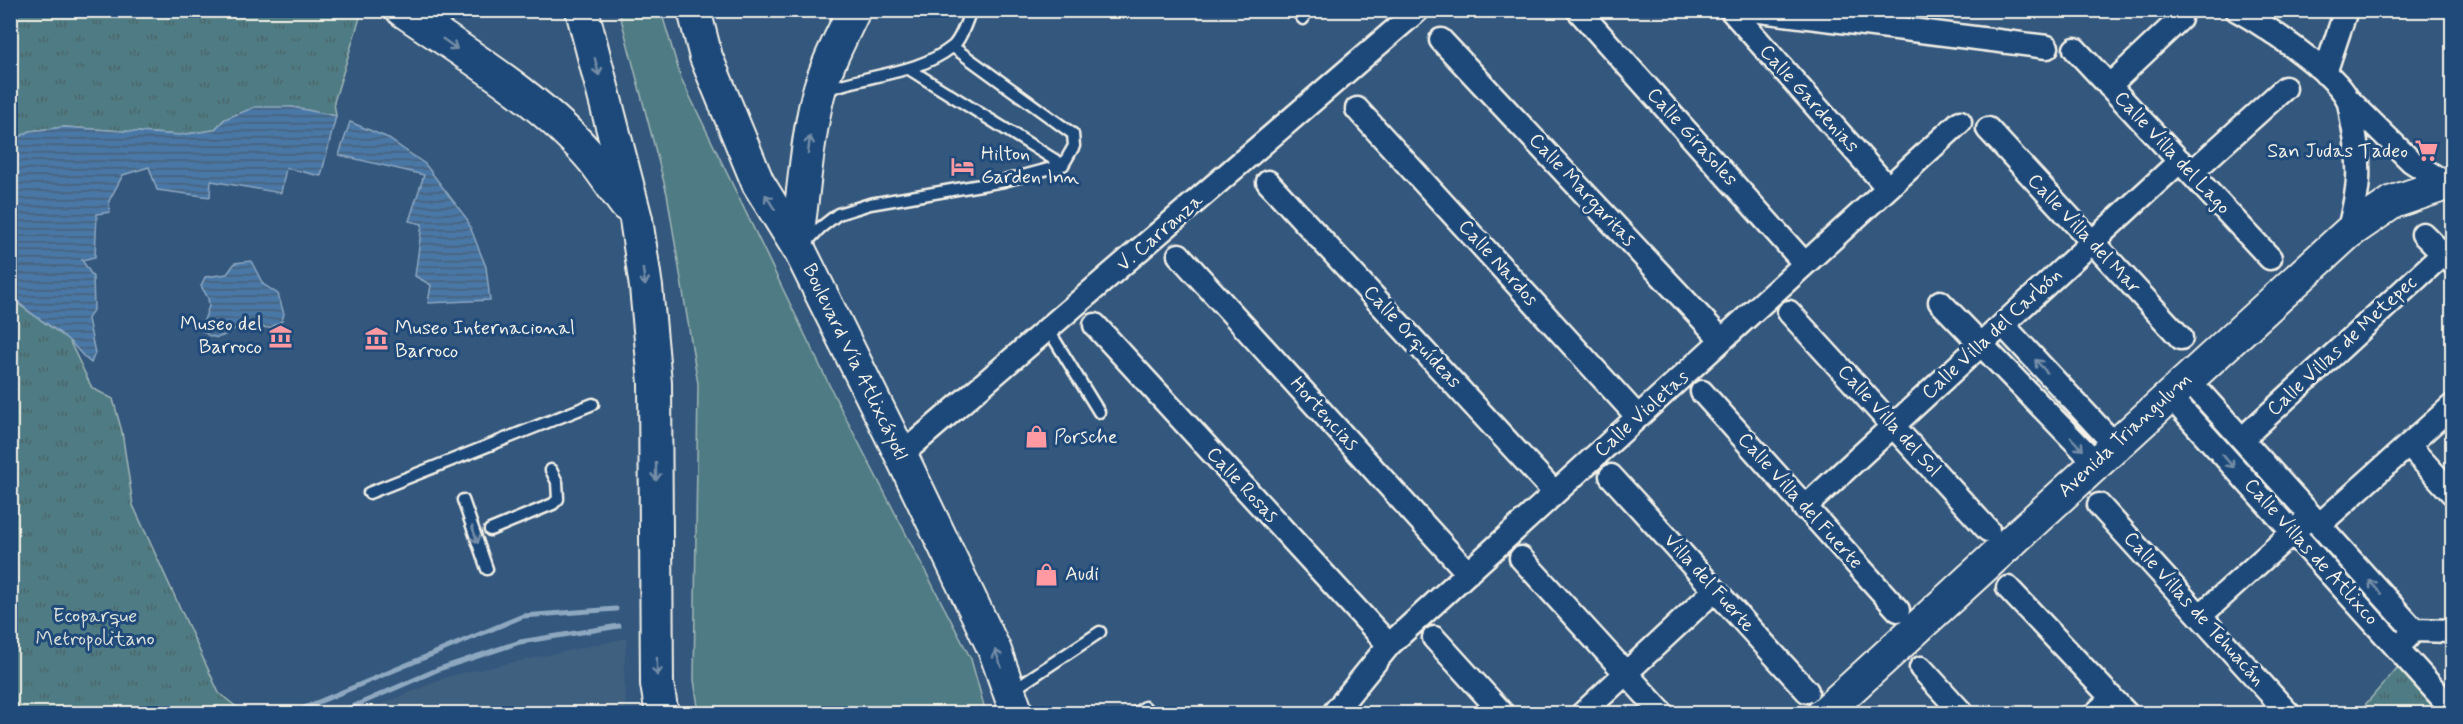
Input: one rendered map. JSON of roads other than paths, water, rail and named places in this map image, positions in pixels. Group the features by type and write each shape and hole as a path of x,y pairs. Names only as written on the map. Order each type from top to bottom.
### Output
{"main road":[{"path":"402,10 500,78 554,121 593,160 636,219"},
{"path":"582,10 636,219 655,383 657,684 662,714"},
{"name":"Boulevard Vía Atlixcáyotl","path":"694,10 706,57 759,183 798,248 901,455 995,651 1014,703"},
{"path":"798,248 810,135 819,94 831,58 854,10"},
{"name":"Avenida Triangulum","path":"1815,702 2105,454 2348,233 2393,202 2449,183"}],"street":[{"name":"V. Carranza","path":"901,455 1418,10"},
{"name":"Calle Girasoles","path":"1578,10 1805,264"},
{"name":"Calle Gardenias","path":"1731,10 1888,188"},
{"path":"1752,10 2047,48"},
{"path":"2237,10 2263,24 2325,73 2411,161 2449,183"},
{"path":"2325,73 2346,10"},
{"path":"2109,86 2180,19"},
{"name":"Calle Margaritas","path":"1441,40 1722,340"},
{"name":"Calle Villa del Lago","path":"2075,49 2270,258"},
{"name":"Calle Villa del Carbón","path":"1804,508 2092,242 2285,88"},
{"path":"2347,98 2359,153 2359,190 2348,233"},
{"name":"Calle Nardos","path":"1358,109 1638,417"},
{"name":"Calle Violetas","path":"1333,714 1389,645 1960,122"},
{"name":"Calle Villa del Mar","path":"1988,129 2181,338"},
{"name":"Calle Orquídeas","path":"1268,182 1555,493"},
{"name":"Calle Villas de Metepec","path":"2242,440 2448,259 2423,234"},
{"name":"Hortencias","path":"1179,255 1468,573"},
{"path":"1940,302 1981,345 2105,454"},
{"name":"Calle Villa del Sol","path":"1789,312 1988,530"},
{"name":"Calle Rosas","path":"1095,325 1389,645"},
{"path":"2003,325 2105,454"},
{"name":"Calle Villas de Atlixco","path":"2178,387 2242,440 2414,630"},
{"name":"Calle Villas de Atlixco","path":"2178,387 2293,531 2452,709"},
{"name":"Calle Villa del Fuerte","path":"1702,392 1898,610"},
{"path":"2200,616 2293,531 2315,520 2409,446 2452,406"},
{"path":"2409,446 2452,493"},
{"name":"Villa del Fuerte","path":"1611,476 1815,702"},
{"name":"Calle Villas de Tehuacán","path":"2099,505 2289,714"},
{"path":"1521,558 1663,714"},
{"path":"2008,588 2119,706 2095,714"},
{"path":"1582,714 1715,590"},
{"path":"2399,647 2414,630 2452,632"},
{"path":"1434,638 1503,714"},
{"path":"1921,668 1963,714"}],"lane":[{"path":"819,94 848,81 909,69 953,47 971,10"},
{"path":"798,248 838,214 870,204 1004,181 1063,165 1074,146 1073,134 953,47"},
{"path":"909,69 1063,165"},
{"path":"1048,329 1099,412"},
{"path":"369,493 593,404"},
{"path":"490,530 553,504 558,499 557,482 551,470"},
{"path":"464,500 488,569"},
{"path":"1014,703 1100,632"},
{"path":"1134,714 1144,707"}],"waterway":[{"path":"290,714 523,616 616,609"},
{"path":"336,714 439,669 520,642 619,626"}],"place":[{"name":"San Judas Tadeo","path":"2426,151"},
{"name":"Hilton Garden Inn","path":"963,166"},
{"name":"Museo del Barroco","path":"280,336"},
{"name":"Museo Internacional Barroco","path":"377,339"},
{"name":"Porsche","path":"1036,437"},
{"name":"Audi","path":"1047,574"}],"park label":[{"name":"Ecoparque Metropolitano","path":"95,628"}]}
